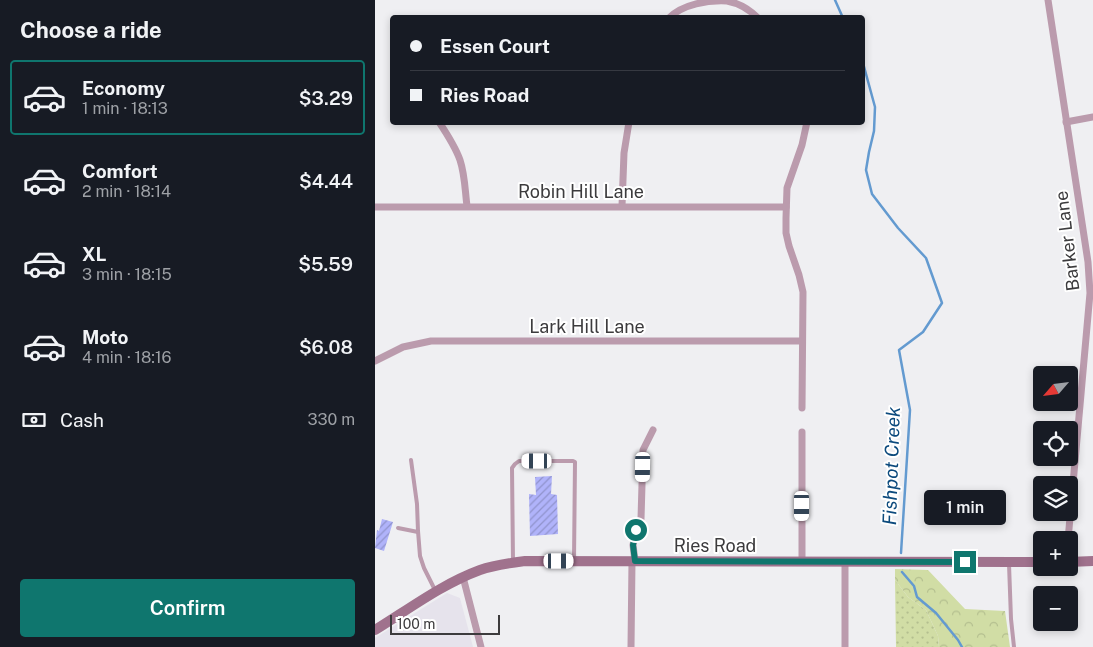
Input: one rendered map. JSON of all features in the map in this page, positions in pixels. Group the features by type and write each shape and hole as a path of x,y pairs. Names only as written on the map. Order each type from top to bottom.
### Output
{"street":[{"name":"Barker Lane","path":"1048,0 1088,262 1090,294 1069,531"},
{"path":"672,15 676,11 700,1 727,1 748,10 754,15"},
{"path":"1066,122 1093,118"},
{"path":"441,125 460,161 467,206"},
{"path":"622,206 624,153 629,125"},
{"path":"802,408 803,292 786,233 786,206 787,188 802,145 806,125"},
{"name":"Robin Hill Lane","path":"375,206 786,206"},
{"name":"Lark Hill Lane","path":"375,361 403,347 431,341 802,341"},
{"path":"631,647 633,545 641,519 643,450 653,430"},
{"path":"802,432 802,561"},
{"name":"Ries Road","path":"375,630 463,577 490,567 513,563 535,561 1033,562"},
{"path":"845,561 845,647"},
{"path":"1078,562 1093,561"},
{"path":"463,577 481,647"}],"lane":[{"path":"411,460 417,504 420,556 436,592"},
{"path":"513,563 512,468 519,461 574,461 574,561"},
{"path":"398,528 418,532"},
{"path":"1009,562 1014,647"}],"shaded area":[{"path":"447,593 460,598 473,647 375,647 375,638"}],"green space":[{"path":"895,569 928,570 965,609 1005,611 1010,647 939,647 938,636 926,610 908,597 895,580"},
{"path":"895,580 908,597 926,610 938,636 939,647 896,647"}],"building":[{"path":"552,476 551,494 557,495 558,534 530,536 529,494 536,495 535,477"},
{"path":"382,519 393,522 384,551 375,548 377,530 379,531"}],"waterway":[{"name":"Fishpot Creek","path":"835,0 842,15"},
{"name":"Fishpot Creek","path":"865,70 875,107 874,131 866,170 872,194 898,228 926,258 942,303 923,332 899,350 910,410 901,553"},
{"name":"Fishpot Creek","path":"902,572 914,586 917,597 936,613 962,647"}],"route":[{"path":"636,530 633,545 635,561 965,562"}]}
